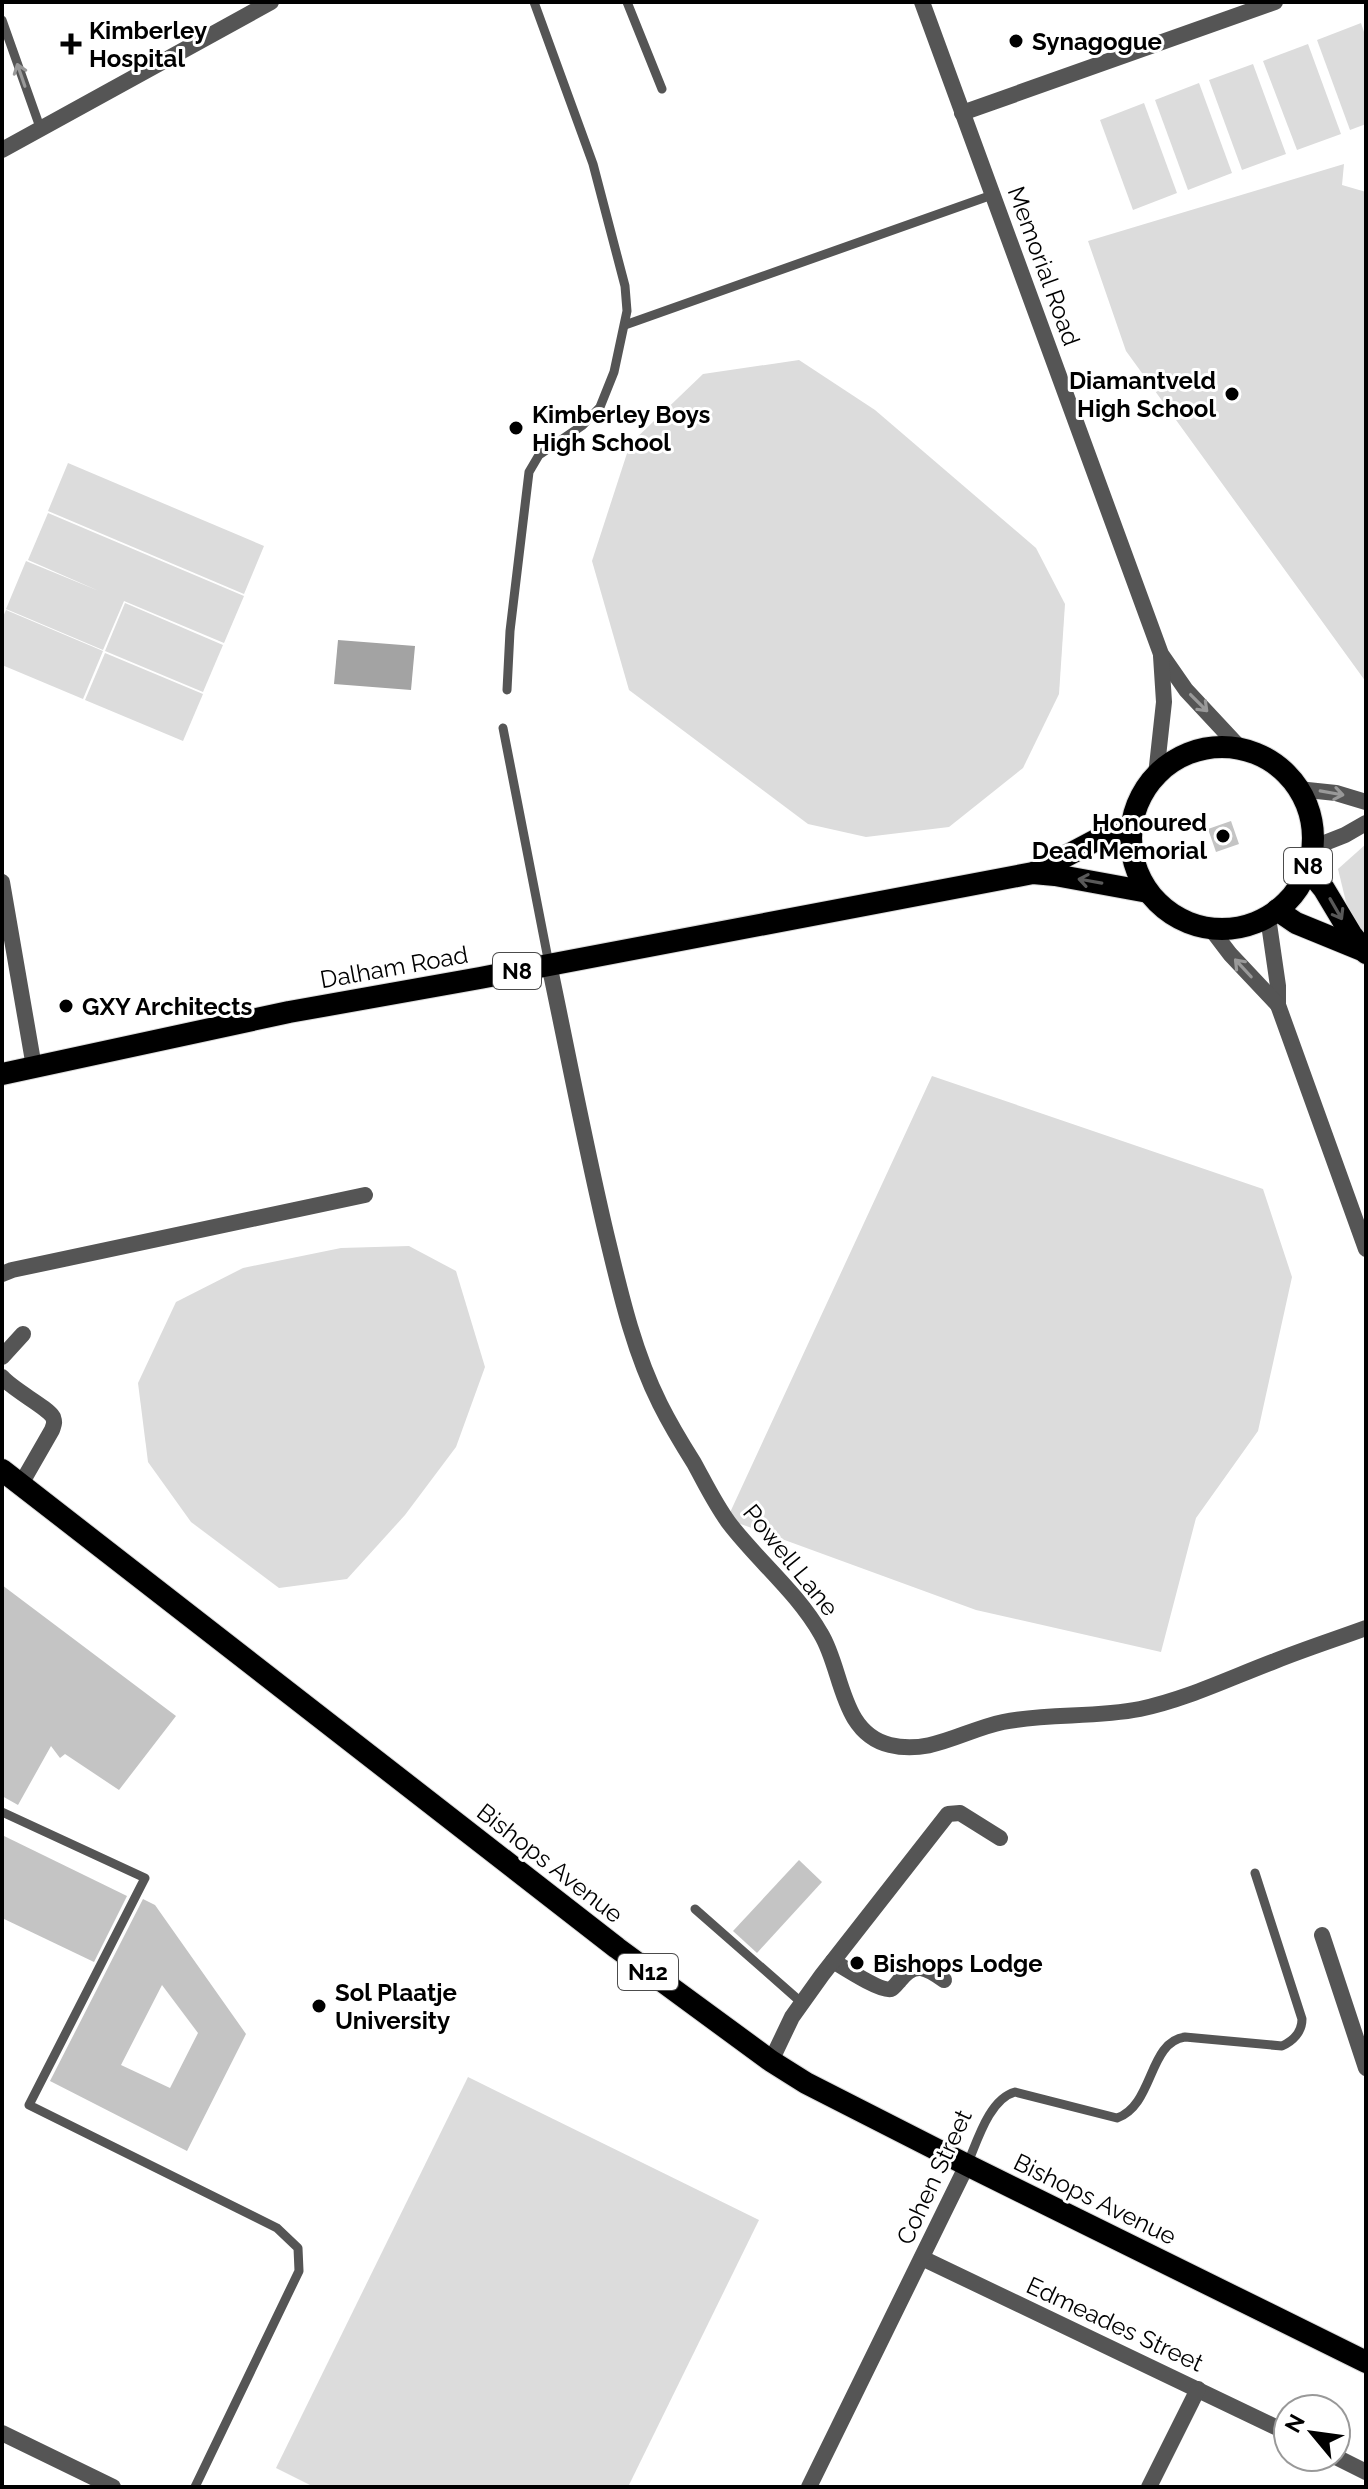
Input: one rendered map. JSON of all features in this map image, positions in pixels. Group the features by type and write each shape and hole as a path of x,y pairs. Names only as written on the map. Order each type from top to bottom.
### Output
{"highway":[{"name":"N8","path":"1223,747 1241,749 1274,763 1298,789 1312,827 1310,858 1295,891 1272,914 1250,925 1231,929 1211,929 1179,919 1157,902 1137,871 1131,848 1132,825 1141,797 1156,775 1187,754 1223,747"},
{"name":"Dalham Road","path":"1033,873 1132,825"},
{"name":"N8","path":"1310,858 1324,889 1364,952"},
{"name":"Dalham Road","path":"2,1074 289,1012 1033,873 1148,892"},
{"name":"N8","path":"1272,914 1364,952"},
{"name":"Bishops Avenue","path":"2,1470 617,1948 771,2061 806,2083 967,2165 1366,2362"}],"street":[{"path":"2,150 271,2"},
{"name":"Memorial Road","path":"922,2 1161,654 1186,690 1241,749"},
{"path":"962,113 1275,2"},
{"path":"1156,775 1164,702 1161,654"},
{"path":"1298,789 1336,793 1366,802"},
{"path":"1310,858 1366,823"},
{"path":"2,882 34,1067"},
{"path":"1272,914 1278,1005 1366,1249"},
{"path":"1211,929 1278,1005"},
{"name":"Powell Lane","path":"549,964 623,1304 654,1390 718,1507 821,1633 833,1660 847,1708 857,1724 871,1737 886,1745 908,1748 930,1746 1002,1722 1139,1709 1184,1698 1366,1628"},
{"path":"2,1274 365,1195"},
{"path":"2,1357 23,1334"},
{"path":"2,1377 14,1390 51,1414 54,1422 21,1484"},
{"path":"771,2061 802,2003 948,1814 960,1813 1000,1838"},
{"path":"1322,1935 1366,2068"},
{"path":"833,1961 879,1987 889,1989 894,1988 908,1970 914,1968 934,1973 944,1980"},
{"name":"Cohen Street","path":"809,2487 967,2165"},
{"name":"Edmeades Street","path":"922,2258 1272,2425"},
{"path":"1149,2487 1198,2389"},
{"path":"2,2433 113,2487"}],"lane":[{"path":"507,690 510,631 529,472 539,455 583,425 600,407 614,372 627,311 625,286 593,164 534,2"},
{"path":"627,2 662,89"},
{"path":"3,24 41,130"},
{"path":"625,325 992,195"},
{"path":"503,728 549,964"},
{"path":"2,1812 145,1878 29,2105 277,2228 298,2248 299,2271 195,2487"},
{"name":"Cohen Street","path":"967,2165 996,2103 1009,2093 1117,2118 1134,2109 1164,2050 1173,2039 1185,2037 1282,2046 1294,2038 1302,2026 1302,2019 1255,1873"},
{"path":"695,1909 802,2003"}],"shaded area":[{"path":"1361,23 1366,38 1366,124 1350,130 1317,40"},
{"path":"1308,44 1341,134 1297,150 1263,61"},
{"path":"1253,64 1286,154 1242,170 1209,80"},
{"path":"1199,83 1232,173 1188,190 1155,100"},
{"path":"1144,103 1177,193 1133,210 1100,120"},
{"path":"1344,164 1342,185 1366,192 1366,682 1126,351 1088,241"},
{"path":"799,360 875,410 1036,548 1065,604 1059,694 1023,768 949,827 866,837 808,824 629,690 592,561 630,444 703,374"},
{"path":"68,463 264,546 244,594 48,511"},
{"path":"48,513 244,596 224,643 124,601 103,650 6,609 26,561 99,591 28,560"},
{"path":"125,603 223,645 203,692 105,651"},
{"path":"6,610 103,651 83,699 2,665 2,619"},
{"path":"338,640 415,646 411,690 334,684"},
{"path":"105,653 203,694 183,741 85,700"},
{"path":"1366,844 1366,942 1353,931 1338,869"},
{"path":"932,1076 1263,1189 1292,1277 1258,1431 1196,1518 1161,1652 976,1610 727,1519"},
{"path":"409,1246 456,1271 485,1367 456,1447 405,1515 347,1579 279,1588 191,1522 148,1462 138,1383 176,1302 243,1268 341,1248"},
{"path":"468,2077 759,2220 628,2487 314,2487 276,2468"}],"building":[{"name":"Honoured Dead Memorial","path":"1231,821 1239,844 1216,852 1208,829"},
{"path":"2,1585 176,1716 119,1790 65,1754 60,1758 51,1746 18,1805 2,1796"},
{"path":"2,1835 127,1896 94,1962 2,1918"},
{"path":"799,1860 822,1882 757,1953 733,1931"},
{"path":"143,1899 155,1905 246,2034 187,2151 50,2081","holes":["162,1985 198,2033 170,2088 121,2065"]}],"place":[{"name":"Synagogue","path":"1016,41"},
{"name":"Kimberley Hospital","path":"71,44"},
{"name":"Diamantveld High School","path":"1232,394"},
{"name":"Kimberley Boys High School","path":"516,428"},
{"name":"Honoured Dead Memorial","path":"1223,836"},
{"name":"GXY Architects","path":"66,1006"},
{"name":"Bishops Lodge","path":"857,1963"},
{"name":"Sol Plaatje University","path":"319,2006"}]}
